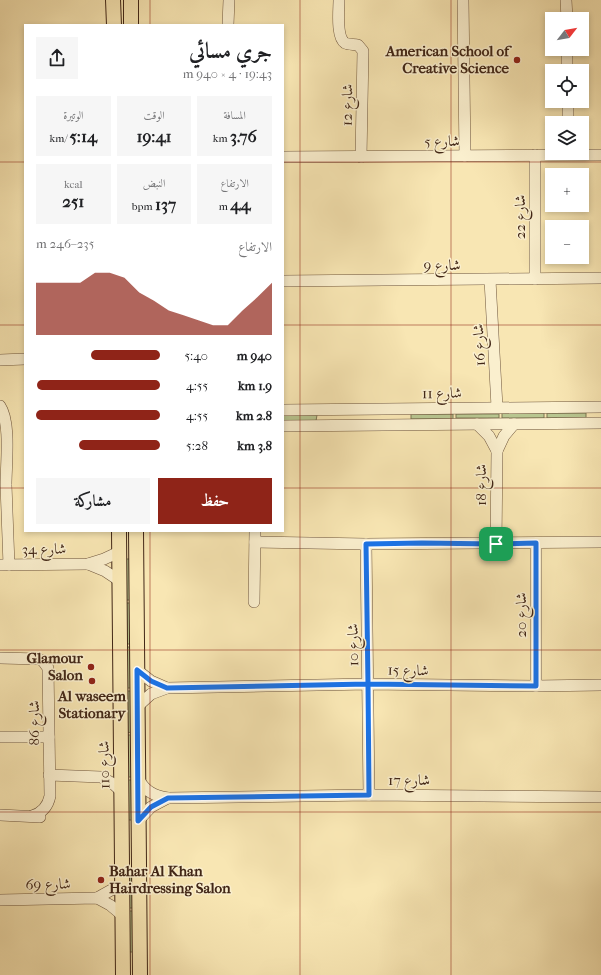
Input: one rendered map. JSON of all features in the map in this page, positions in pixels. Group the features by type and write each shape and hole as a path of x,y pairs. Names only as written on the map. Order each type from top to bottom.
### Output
{"main road":[{"path":"113,0 114,24"},
{"path":"131,0 131,24"},
{"name":"شارع 110","path":"119,532 123,975"},
{"path":"136,532 140,975"}],"street":[{"path":"228,24 229,0"},
{"name":"شارع 12","path":"339,0 340,36 346,43 360,46 363,52 361,157"},
{"path":"463,0 465,156"},
{"path":"566,0 566,12"},
{"name":"شارع 22","path":"535,155 535,279"},
{"name":"شارع 5","path":"284,158 545,155"},
{"name":"شارع 5","path":"589,155 601,155"},
{"name":"شارع 9","path":"284,281 601,278"},
{"name":"شارع 16","path":"490,280 497,408"},
{"path":"0,360 24,359"},
{"path":"0,406 3,410 6,424 3,483 4,565"},
{"name":"شارع 11","path":"284,410 601,407"},
{"path":"320,426 323,422 332,418 363,416 372,409"},
{"path":"284,426 514,424 599,421"},
{"name":"شارع 18","path":"477,424 489,436 496,451 496,544"},
{"name":"شارع 18","path":"496,451 504,436 514,424"},
{"path":"254,532 254,602"},
{"path":"255,542 366,544 601,542"},
{"name":"شارع 20","path":"536,543 536,686"},
{"name":"شارع 10","path":"366,544 369,795"},
{"name":"شارع 34","path":"4,565 88,564 119,552"},
{"name":"شارع 34","path":"88,564 105,570 120,581"},
{"name":"شارع 86","path":"0,658 35,658 43,660 48,668 50,796 43,810 32,816 0,815"},
{"name":"شارع 15","path":"137,670 151,681 167,688"},
{"name":"شارع 15","path":"138,706 151,694 167,688 368,684 536,686 601,685"},
{"path":"0,737 48,737"},
{"path":"101,777 121,765"},
{"path":"49,775 101,777 112,783 121,791"},
{"name":"شارع 17","path":"138,780 142,786 152,794 168,798 369,795 601,797"},
{"name":"شارع 17","path":"138,821 151,807 168,798"},
{"name":"شارع 69","path":"0,900 97,898 122,884"},
{"path":"97,898 110,905 122,915"}],"green space":[{"path":"502,413 544,413 544,418 502,418"},
{"path":"547,413 586,413 586,418 547,418"},
{"path":"411,414 453,414 453,419 411,419"},
{"path":"456,414 499,414 499,418 456,418"},
{"path":"284,415 317,415 316,421 284,421"},
{"path":"125,559 130,559 130,600 125,600"},
{"path":"125,603 130,603 131,644 126,644"},
{"path":"125,647 131,647 131,688 126,688"},
{"path":"126,691 131,691 132,732 126,733"},
{"path":"126,735 132,735 132,777 127,777"},
{"path":"127,780 132,780 132,820 127,820"},
{"path":"128,872 133,872 133,908 128,908"},
{"path":"128,911 133,911 133,952 129,952"}],"place":[{"name":"American School of Creative Science","path":"517,60"},
{"name":"Glamour Salon","path":"91,667"},
{"name":"Al waseem Stationary","path":"92,681"},
{"name":"Bahar Al Khan Hairdressing Salon","path":"101,880"}],"route":[{"path":"496,544 366,544 368,684 167,688 151,681 137,670 138,821 144,813 156,803 168,798 369,795 368,684 536,686 536,543 496,544"}]}
